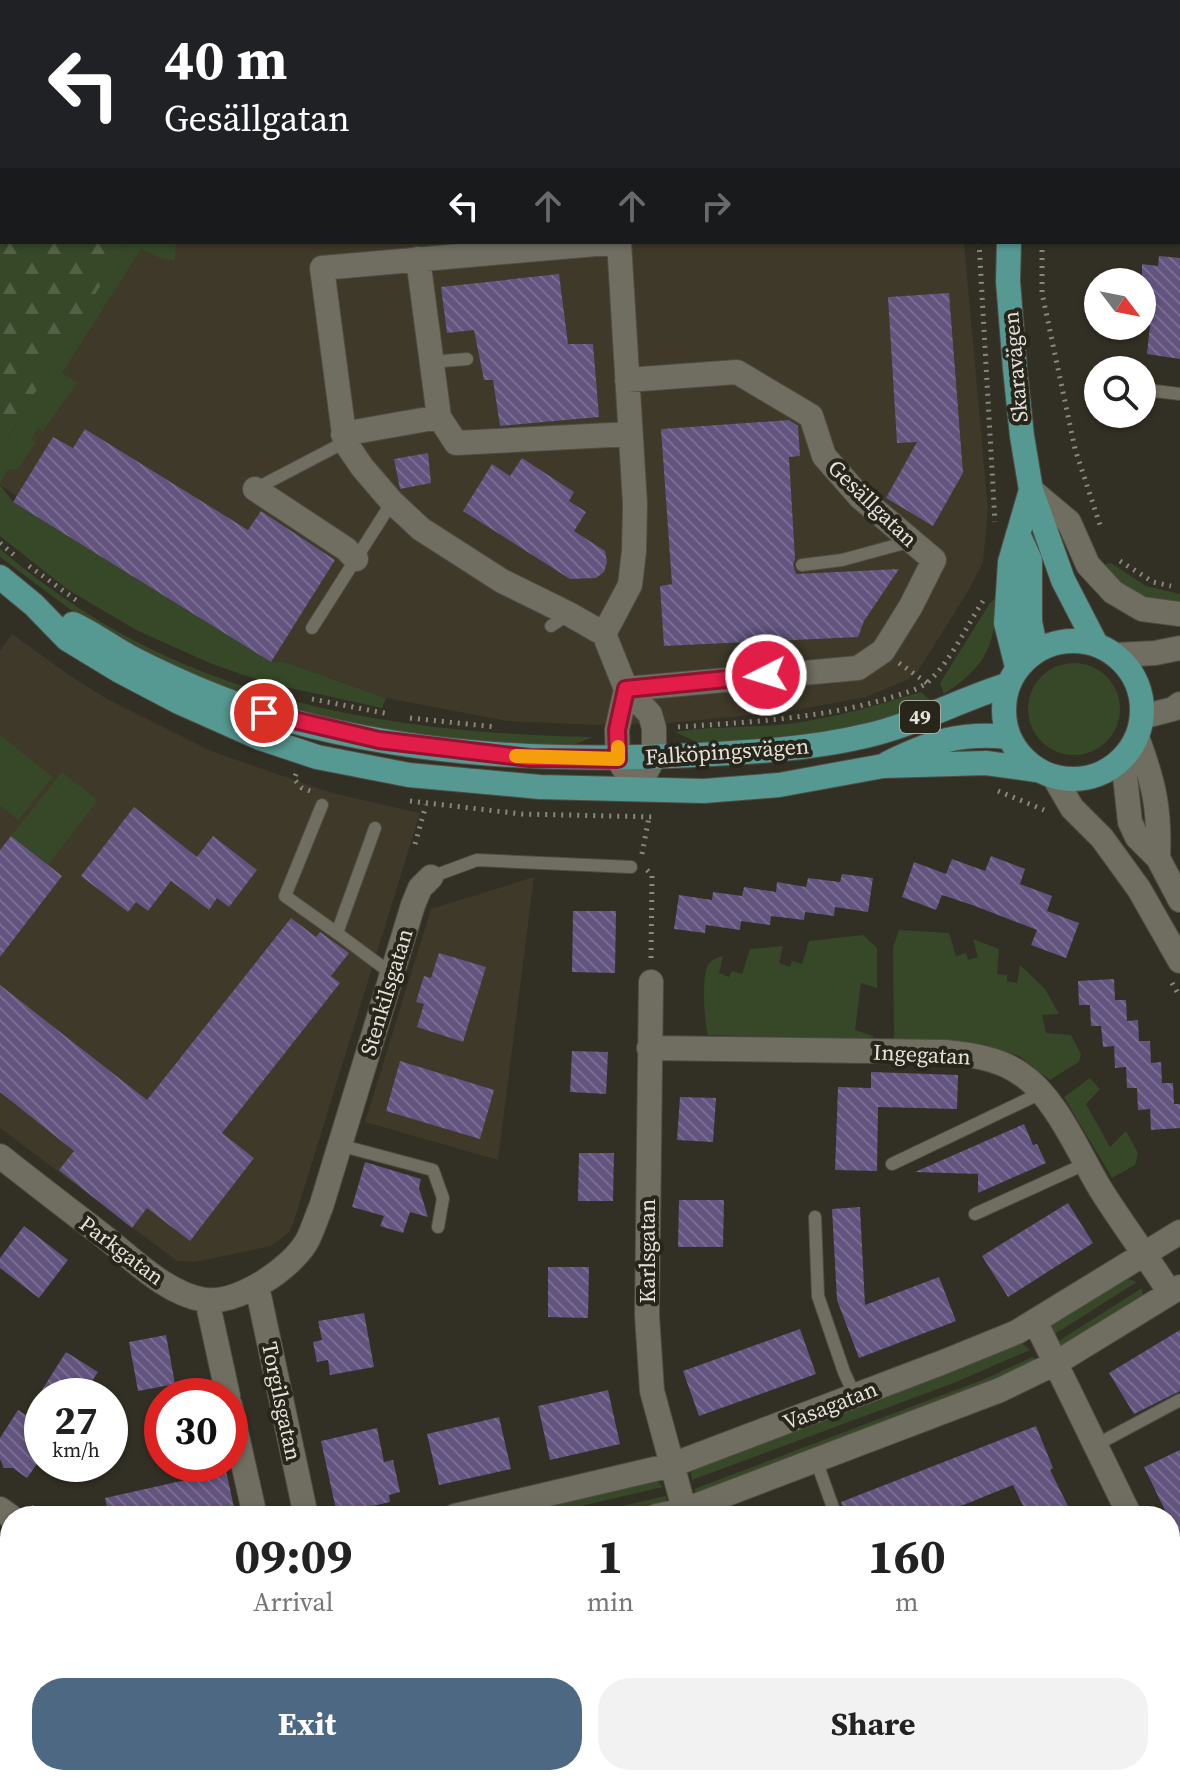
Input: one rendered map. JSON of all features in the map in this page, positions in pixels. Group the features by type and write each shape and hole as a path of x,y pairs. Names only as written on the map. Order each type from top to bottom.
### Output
{"main road":[{"name":"Skaravägen","path":"1009,244 1008,281 1014,355 1031,490 1063,580 1106,649"},
{"name":"Skaravägen","path":"1012,676 1006,623 1010,562 1007,530 1031,490"},
{"path":"1007,530 1030,560 1030,622 1036,650"},
{"name":"Falköpingsvägen","path":"0,577 34,605 67,639 179,702 260,738 317,757 409,775 540,787 704,791 779,785 883,766 986,763 1046,774"},
{"name":"Falköpingsvägen","path":"34,605 188,685 264,713 379,740 529,758 618,759 754,752 866,736 901,725 1012,676"},
{"name":"49","path":"1012,676 1036,650 1055,642 1076,640 1106,649"},
{"path":"1106,649 1128,668 1137,682 1142,699 1134,737"},
{"path":"1012,676 1003,720 1008,737 1020,755 1046,774"},
{"name":"Falköpingsvägen","path":"883,766 925,745 951,738 979,734 1008,737"},
{"name":"49","path":"1046,774 1073,780 1109,770 1134,737"}],"street":[{"path":"595,244 322,268 344,438 362,467 421,529 560,620 604,634"},
{"path":"619,244 635,504 634,551 630,585 604,634 626,689 650,714 654,728 654,757 637,789 618,759 617,730 626,689"},
{"path":"418,259 439,417 456,443 630,434"},
{"name":"Gesällgatan","path":"626,689 858,668 883,651 911,606 934,560 860,497 824,456 811,416 737,372 627,380"},
{"path":"344,438 439,417"},
{"path":"255,489 346,549 356,559"},
{"path":"1031,490 1069,522 1088,565 1113,592 1142,609 1180,614"},
{"path":"1106,649 1155,653 1180,648"},
{"path":"1180,704 1134,737 1154,783 1159,826 1158,858 1180,900"},
{"path":"1046,774 1072,808 1102,838 1139,889 1174,969"},
{"name":"Stenkilsgatan","path":"257,1286 282,1270 307,1241 420,888 431,877"},
{"name":"Karlsgatan","path":"651,982 647,1315 652,1391 684,1506"},
{"name":"Ingegatan","path":"649,1048 929,1052 973,1055 1002,1062 1043,1092 1085,1164 1144,1254 1175,1290"},
{"name":"Parkgatan","path":"0,1156 180,1293 207,1300"},
{"name":"Vasagatan","path":"498,1506 672,1465 941,1363 1017,1332 1180,1232"},
{"path":"224,1378 207,1300 233,1296 257,1286"},
{"name":"Torgilsgatan","path":"257,1286 304,1506"},
{"name":"Vasagatan","path":"703,1506 1000,1390 1056,1363 1175,1290"},
{"path":"1035,1321 1125,1506"},
{"path":"247,1482 253,1506"}],"lane":[{"path":"431,362 467,359"},
{"path":"1156,391 1180,394"},
{"path":"255,489 344,438"},
{"path":"312,628 392,502"},
{"path":"802,565 842,560 912,541"},
{"path":"322,805 285,896 392,974"},
{"path":"337,933 375,828"},
{"name":"Stenkilsgatan","path":"431,877 477,860 637,870"},
{"path":"892,1164 1043,1092"},
{"path":"339,1145 433,1170 443,1198 438,1227"},
{"path":"975,1214 1085,1164"},
{"path":"815,1217 818,1296 855,1396"},
{"path":"1096,1445 1180,1400"},
{"path":"816,1460 832,1506"}],"path":[{"path":"979,244 1007,530"},
{"path":"1042,244 1042,293 1075,449 1102,531"},
{"path":"0,543 87,608"},
{"path":"1111,552 1130,569 1153,582 1180,588"},
{"path":"670,727 782,720 864,706 927,683 991,590"},
{"path":"298,696 401,717 505,728"},
{"path":"297,773 294,779 302,788 321,797 322,805"},
{"path":"993,789 1032,804 1056,819"},
{"path":"415,844 426,805"},
{"path":"637,870 649,817"},
{"path":"637,870 644,867 652,875 651,982"},
{"path":"1174,969 1180,997"}],"shaded area":[{"path":"61,244 964,244 988,510 983,562 918,671 907,680 866,697 791,711 670,723 595,725 507,721 386,698 285,662 271,662 0,485"},
{"path":"12,634 107,699 211,751 332,793 420,813 294,1221 289,1232 271,1246 195,1262 177,1261 0,1128 0,651"},
{"path":"534,877 498,1160 365,1122 431,909"}],"green space":[{"path":"0,244 126,244 0,450"},
{"path":"126,244 176,244 175,261 141,249 62,373 77,383 43,431 38,428 31,439 36,442 18,469 8,469 0,485 0,450"},
{"path":"0,485 13,502 271,662 285,662 386,698 382,708 267,683 212,664 136,630 67,589 0,536"},
{"path":"0,549 70,602 127,637 199,670 253,689 308,705 422,725 593,737 563,749 386,733 222,691 87,622 0,557"},
{"path":"1111,563 1146,586 1180,594 1180,606 1156,600 1129,587 1102,565"},
{"path":"996,598 994,629 985,654 969,674 944,694 940,683"},
{"path":"1074,663 1100,671 1112,683 1120,709 1112,735 1100,747 1074,755 1048,747 1036,735 1028,709 1036,683 1048,671"},
{"path":"921,692 929,699 928,703 884,720 829,732 696,742 675,732 804,721 855,711"},
{"path":"0,735 53,777 18,820 0,806"},
{"path":"62,772 98,800 48,865 11,836"},
{"path":"899,930 949,933 956,956 966,953 968,960 978,957 973,939 999,949 997,974 1007,975 1007,981 1017,983 1020,965 1045,989 1059,1014 1042,1015 1046,1033 1071,1035 1081,1054 1079,1062 1050,1080 1019,1056 983,1044 894,1039 893,947"},
{"path":"863,935 877,948 877,988 861,983 855,1030 873,1036 873,1040 708,1035 704,981 707,967 714,960 723,956 719,973 729,977 732,971 742,974 750,949 783,946 779,963 790,967 792,961 802,964 809,941"},
{"path":"1090,1078 1100,1089 1086,1104 1110,1147 1126,1131 1138,1153 1135,1165 1112,1178 1064,1097"},
{"path":"1126,1278 1137,1282 1053,1335 1049,1328 1052,1321"},
{"path":"1142,1288 1143,1296 1062,1348 1057,1342"},
{"path":"1022,1343 1030,1350 951,1384 692,1480 691,1473 695,1468"},
{"path":"1035,1358 1035,1367 699,1498 694,1489 987,1378"},
{"path":"655,1479 663,1487 581,1506 533,1506"},
{"path":"666,1496 668,1505 664,1506 622,1506"}],"building":[{"path":"1159,256 1180,258 1180,359 1147,354 1148,340 1156,340 1156,268 1142,268 1142,264 1158,266"},
{"path":"559,274 568,344 593,344 599,417 500,426 493,380 484,380 474,330 447,333 441,287"},
{"path":"949,293 963,473 933,526 886,498 917,442 897,443 888,297"},
{"path":"789,420 798,426 800,456 789,457 793,565 796,574 899,569 864,621 858,637 664,646 660,586 672,584 661,429"},
{"path":"85,429 248,530 261,511 335,560 271,662 13,502 53,437 73,448"},
{"path":"428,453 431,483 400,489 394,459"},
{"path":"522,458 574,492 569,501 586,512 574,531 605,551 607,562 604,572 596,578 570,579 463,511 492,464 510,476"},
{"path":"134,807 197,857 213,836 257,870 229,907 217,898 209,910 171,881 148,911 136,902 128,912 81,876"},
{"path":"11,836 62,876 0,957 0,850"},
{"path":"991,856 1025,869 1020,884 1052,896 1047,911 1079,923 1066,958 1031,945 1037,930 975,906 942,895 936,910 902,897 914,862 946,874 952,859 985,871"},
{"path":"842,874 873,878 868,912 835,907 834,916 805,912 804,920 771,916 770,925 741,921 740,930 706,925 705,933 674,929 679,895 712,900 713,892 742,896 744,887 776,892 777,882 806,887 808,878 840,882"},
{"path":"573,911 616,911 615,973 572,972"},
{"path":"291,918 316,937 320,932 349,953 331,976 340,983 222,1133 254,1158 190,1241 147,1208 132,1228 59,1170 74,1151 0,1092 0,985 147,1100"},
{"path":"439,953 486,967 463,1042 417,1027 424,1004 416,1002 424,976 431,978"},
{"path":"1114,979 1115,1000 1126,1000 1127,1021 1138,1020 1139,1041 1150,1041 1151,1063 1161,1062 1162,1083 1173,1083 1174,1104 1180,1104 1180,1128 1151,1130 1150,1109 1138,1110 1137,1088 1127,1088 1126,1067 1115,1068 1114,1046 1103,1047 1101,1026 1091,1026 1090,1005 1079,1005 1078,981"},
{"path":"572,1051 608,1052 606,1094 570,1092"},
{"path":"400,1061 494,1090 480,1139 386,1111"},
{"path":"871,1072 958,1075 957,1109 878,1107 877,1171 835,1170 838,1087 871,1088"},
{"path":"680,1097 716,1098 713,1142 677,1140"},
{"path":"1024,1124 1033,1145 1037,1144 1046,1163 978,1193 978,1174 915,1172"},
{"path":"579,1153 614,1153 613,1201 578,1201"},
{"path":"365,1162 421,1179 419,1188 428,1217 410,1212 403,1233 380,1226 384,1216 352,1207"},
{"path":"679,1200 724,1200 723,1247 678,1247"},
{"path":"1068,1203 1093,1243 1008,1297 982,1256"},
{"path":"860,1207 865,1305 939,1277 956,1321 859,1358 837,1300 832,1209"},
{"path":"24,1226 68,1260 39,1298 0,1268 0,1258"},
{"path":"548,1267 589,1267 588,1318 548,1317"},
{"path":"364,1313 374,1367 330,1375 328,1360 317,1362 313,1342 322,1340 318,1321"},
{"path":"800,1329 816,1374 699,1416 683,1371"},
{"path":"1180,1330 1180,1391 1134,1414 1109,1373"},
{"path":"166,1335 174,1378 144,1378 144,1390 138,1391 129,1342"},
{"path":"66,1352 98,1372 94,1378 49,1378"},
{"path":"608,1390 620,1444 550,1460 538,1406"},
{"path":"18,1410 24,1414 24,1476 13,1468 4,1468 0,1459 0,1438"},
{"path":"499,1417 511,1469 439,1485 427,1434"},
{"path":"1036,1426 1053,1468 1050,1470 1068,1506 1023,1506 1013,1485 961,1506 842,1506 841,1502"},
{"path":"377,1428 384,1462 393,1460 400,1492 389,1495 390,1502 372,1506 335,1506 321,1441"},
{"path":"1180,1450 1180,1506 1163,1506 1144,1467"},
{"path":"177,1482 228,1482 234,1506 107,1506 105,1498"}],"slow traffic":[{"path":"516,756 618,759 618,747"}],"route":[{"path":"264,713 379,740 529,758 618,759 617,730 626,689 766,675"}]}
